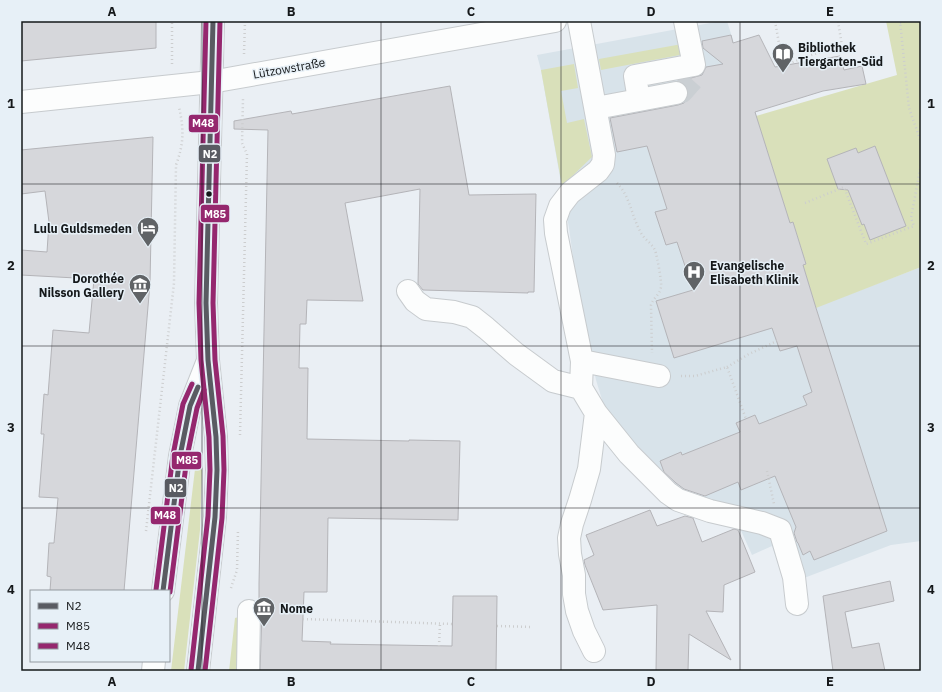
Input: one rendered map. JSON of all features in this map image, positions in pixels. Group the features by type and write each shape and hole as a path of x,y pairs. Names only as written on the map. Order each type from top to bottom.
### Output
{"main road":[{"path":"198,671 215,517 216,437 208,360 206,303 213,21"},
{"name":"Lützowstraße","path":"21,102 211,82 555,21"},
{"path":"579,21 604,155 603,164 598,171 570,193 560,206 555,220 556,233 582,361 581,388 596,414 629,454 668,493 678,500 710,511 762,523 780,530 794,577 797,604"},
{"path":"639,100 634,76 694,67 685,21"},
{"path":"596,108 676,92"},
{"path":"408,291 415,301 426,309 454,312 472,317 516,354 553,381 581,388"},
{"path":"163,590 180,456 190,406 208,360"},
{"path":"582,361 659,376"},
{"path":"594,651 584,631 577,611 569,538 589,469 596,414"},
{"path":"248,671 249,611"}],"path":[{"path":"171,54 172,21"},
{"path":"244,21 244,33"},
{"path":"775,21 783,66 808,56 842,46 838,21"},
{"path":"907,21 900,22 909,108 921,142"},
{"path":"240,437 247,154 242,143 243,131"},
{"path":"145,538 173,289 176,165 182,143"},
{"path":"805,202 844,187 866,244 914,226 911,218 921,164"},
{"path":"598,171 617,184 624,191 638,227 650,242 654,250 661,286 659,294 653,298 651,305 652,350 659,376 695,376 727,367 749,354 777,341"},
{"path":"727,367 746,419"},
{"path":"767,471 780,530"},
{"path":"230,590 237,570 238,523"},
{"path":"303,619 453,624"},
{"path":"439,646 440,624"},
{"path":"497,626 533,627"}],"shaded area":[{"name":"Evangelische Elisabeth Klinik","path":"727,21 784,204 793,222 806,264 816,307 921,267 921,541 891,545 804,578 783,579 772,546 752,555 739,526 618,452 596,380 579,301 569,228 541,70 537,55"}],"green space":[{"path":"886,21 921,21 921,267 816,308 803,265 806,264 793,222 790,223 756,116 897,75"},
{"path":"682,44 683,50 680,55 601,70 599,59"},
{"path":"574,64 578,88 561,91 567,123 584,119 592,157 562,186 541,70"},
{"path":"199,466 202,470 200,530 184,671 171,671 195,469"},
{"path":"239,617 239,671 229,671 235,618"}],"building":[{"path":"21,21 156,21 156,48 21,61"},
{"path":"731,35 733,43 759,35 775,67 840,56 844,70 862,66 866,84 823,91 755,112 790,223 793,222 806,264 803,265 816,308 887,531 814,560 810,551 803,555 794,533 796,527 775,476 741,490 738,482 705,496 684,489 676,483 664,472 660,461 681,452 682,455 740,432 736,423 755,415 759,424 807,405 803,396 812,392 797,346 780,351 772,328 674,358 656,301 693,290 677,242 666,245 655,212 667,209 647,146 617,152 610,118 684,103 688,97 688,91 686,85 680,81 702,75 706,67 723,64 703,48 702,41"},
{"path":"450,86 469,195 536,194 534,292 423,290 418,284 420,189 345,203 363,301 307,300 306,324 300,324 299,368 308,368 307,439 460,441 458,520 328,518 327,592 304,592 302,641 331,642 330,644 452,646 453,596 497,596 496,671 260,671 262,611 259,604 259,584 268,130 234,129 234,121 291,111 292,114"},
{"path":"153,137 150,283 124,590 50,590 51,577 47,576 49,543 54,543 58,498 39,497 44,434 41,434 44,394 48,395 53,330 89,333 94,279 21,275 21,250 47,252 49,222 45,191 21,194 21,150"},
{"path":"875,146 906,226 870,240 864,224 862,225 848,190 838,189 827,159 856,148 858,153"},
{"path":"650,510 657,526 685,516 693,518 702,542 734,529 738,530 755,572 724,585 723,612 706,611 731,660 689,634 688,671 656,671 657,605 603,610 585,565 584,560 594,555 586,535"},
{"path":"890,581 894,601 845,612 852,648 879,643 885,671 833,671 823,596"}],"tunnel":[{"path":"676,93 682,92 696,76 694,70"}],"transit line":[{"name":"M48","path":"191,670 208,516 210,470 209,437 201,360 199,303 206,21"},
{"name":"N2","path":"198,671 215,517 217,470 216,437 208,360 206,303 213,21"},
{"name":"M85","path":"205,671 222,518 224,470 223,436 215,360 213,303 220,21"},
{"name":"M48","path":"156,590 173,455 183,404 192,384"},
{"name":"N2","path":"163,590 180,456 190,406 198,387"},
{"name":"M85","path":"170,592 187,457 197,408 204,390"}],"place":[{"name":"Bibliothek Tiergarten-Süd","path":"783,74"},
{"name":"Lulu Guldsmeden","path":"148,248"},
{"name":"Evangelische Elisabeth Klinik","path":"694,292"},
{"name":"Dorothée Nilsson Gallery","path":"140,304"},
{"name":"Nome","path":"264,628"}]}
